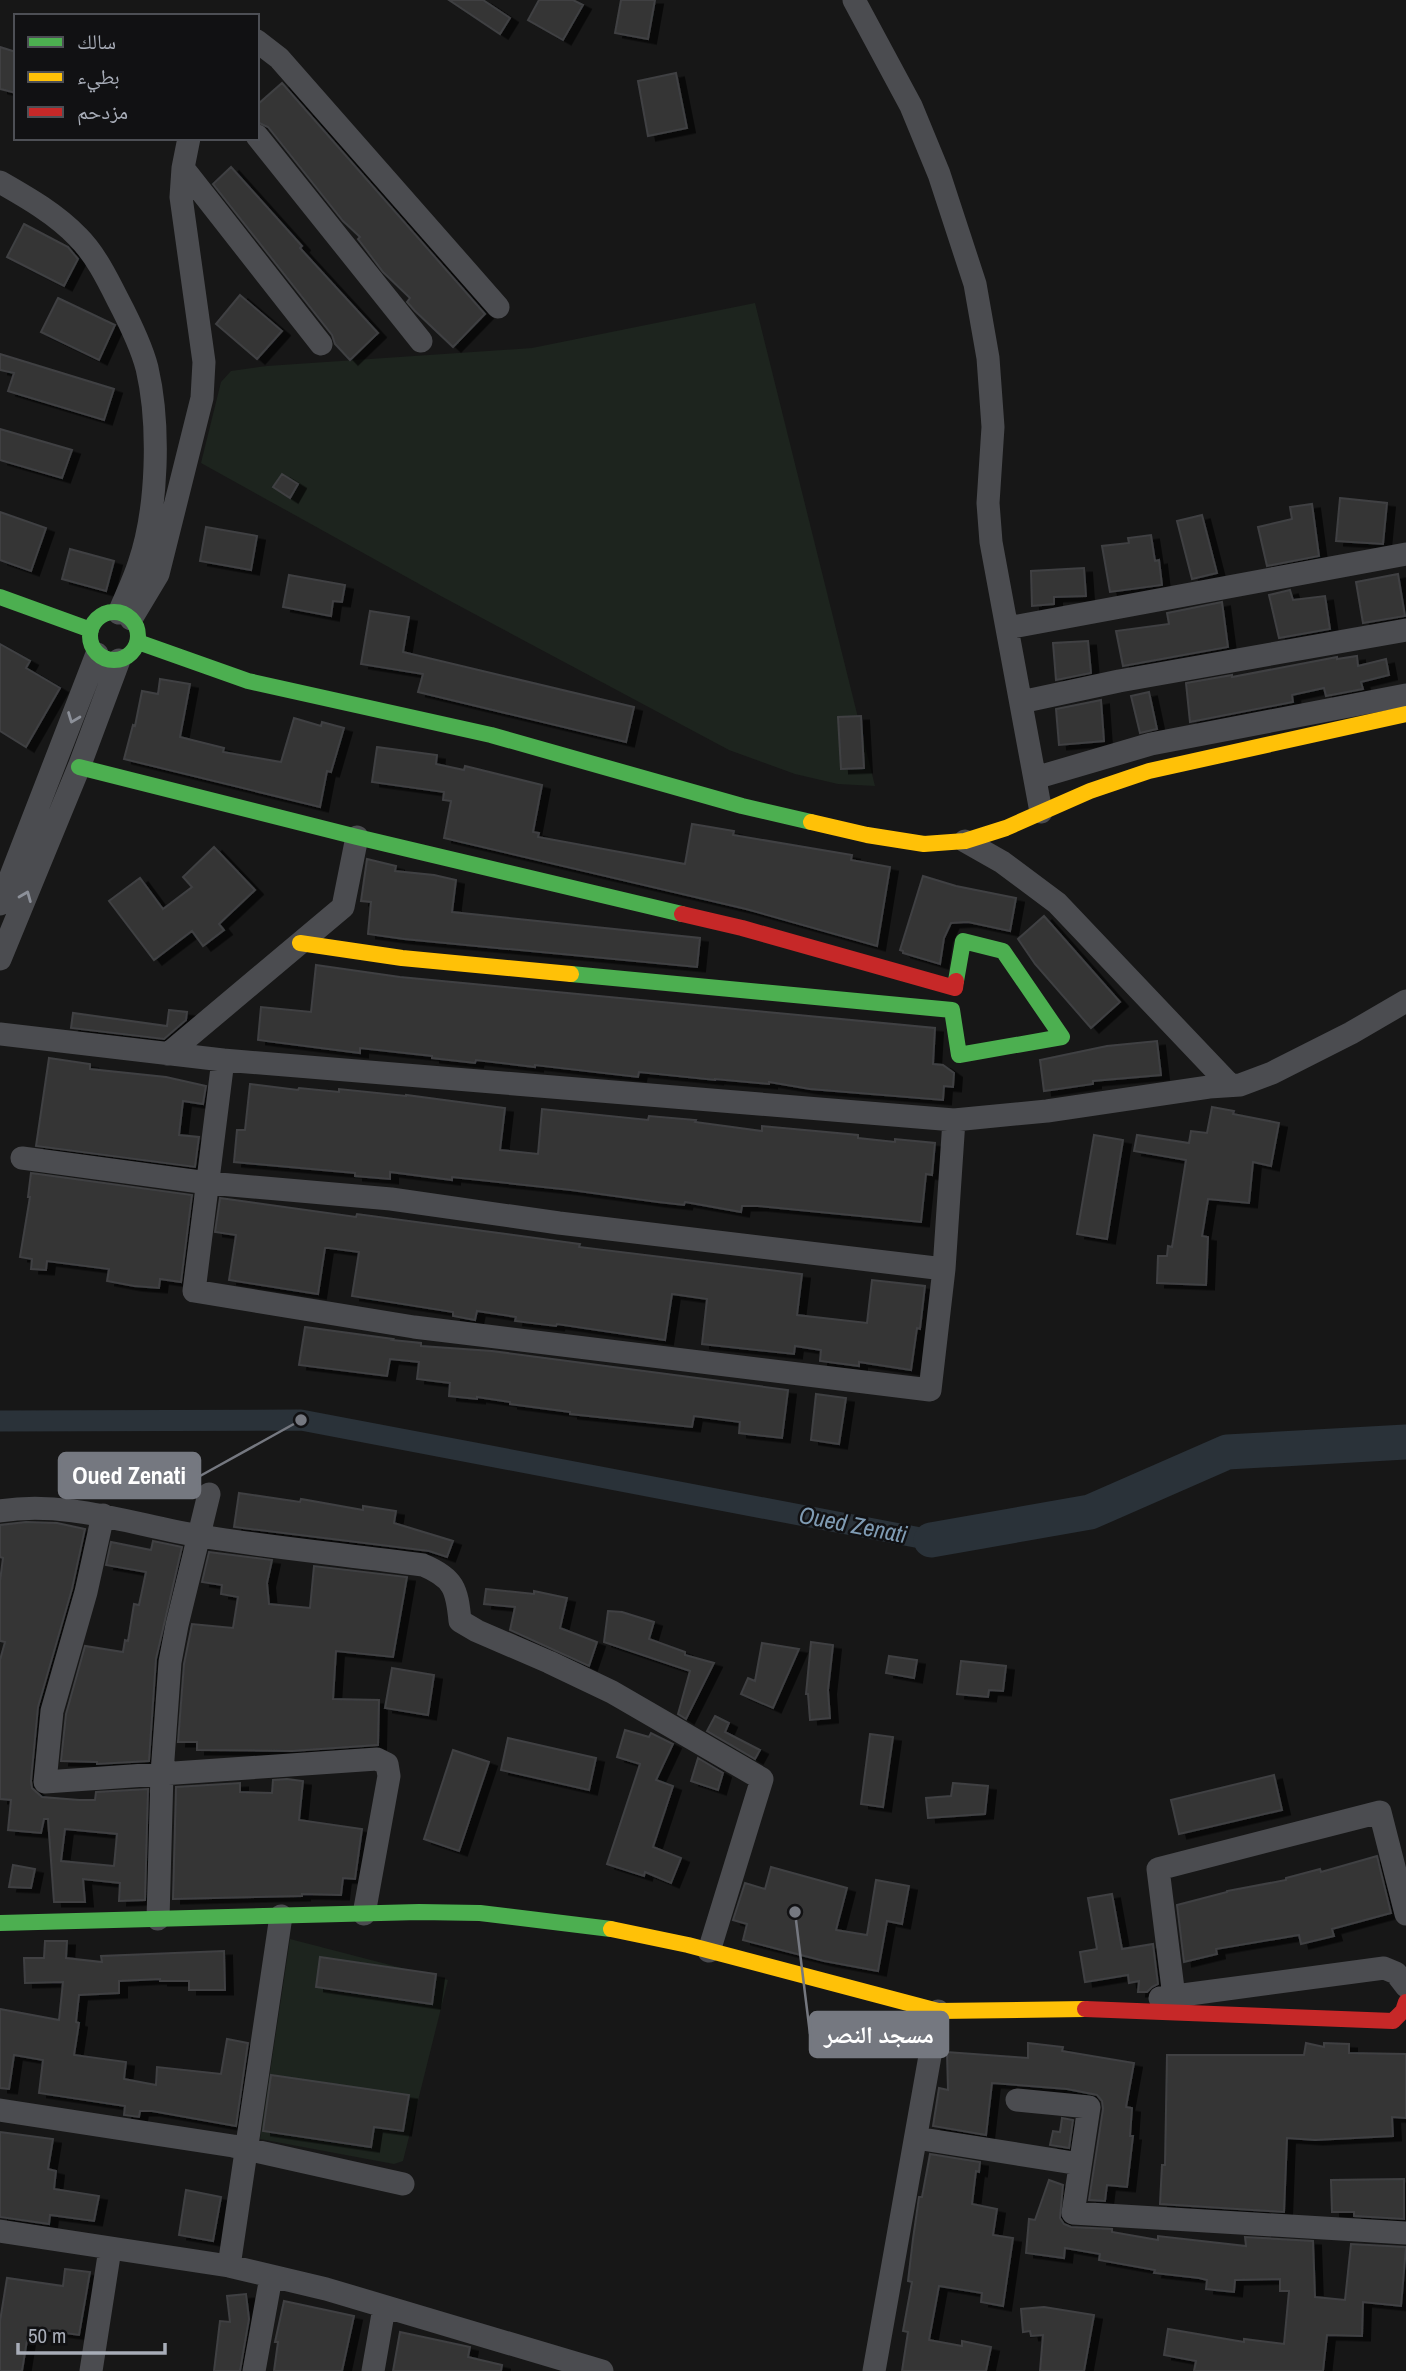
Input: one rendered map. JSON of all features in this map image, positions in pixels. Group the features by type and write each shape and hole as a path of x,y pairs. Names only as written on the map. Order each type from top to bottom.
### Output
{"street":[{"path":"854,0 911,106 939,174 975,284 988,358 993,427 988,503 991,542 1041,812"},
{"path":"259,43 279,58 498,307"},
{"path":"259,138 421,341"},
{"path":"125,616 158,574 202,398 204,362 182,208 183,168 189,140"},
{"path":"183,168 321,344"},
{"path":"0,182 41,206 79,237 120,303 146,366 155,417 154,475 147,533 125,616"},
{"path":"1007,628 1406,554"},
{"path":"0,597 91,630"},
{"path":"103,615 125,616 138,633 134,651 108,657 92,647 91,630 96,621 103,615"},
{"path":"1021,702 1119,681 1406,629"},
{"path":"138,642 248,681 491,735 742,806 867,835 924,844 965,841 1006,828 1090,791 1149,771 1406,714"},
{"path":"0,959 79,767 108,657"},
{"path":"0,904 108,657"},
{"path":"1035,778 1151,744 1406,695"},
{"path":"79,767 357,837 743,928 954,988 963,941 1003,951 1062,1037 959,1055 952,1010 415,960 300,943"},
{"path":"168,1054 343,906 357,837"},
{"path":"965,841 1031,882 1057,903 1230,1085"},
{"path":"0,1034 223,1060 954,1120 1047,1111 1240,1085 1272,1073 1351,1033 1406,1001"},
{"path":"223,1060 194,1290 414,1326 930,1391 944,1269 954,1120"},
{"path":"22,1158 208,1183 391,1199 559,1223 944,1269"},
{"path":"158,1919 162,1773 170,1662 209,1494"},
{"path":"0,1511 23,1507 103,1515 200,1536 423,1565 440,1572 452,1584 458,1598 460,1621 612,1692 762,1779 709,1951"},
{"path":"103,1515 86,1592 52,1711 45,1782 377,1759 387,1764 389,1776 364,1914"},
{"path":"1174,1997 1158,1870 1380,1812 1406,1914"},
{"path":"0,1923 480,1913 590,1925 709,1951 938,2011 1084,2009 1393,2021 1403,2011 1406,2002"},
{"path":"229,2266 244,2150 281,1916"},
{"path":"1084,2009 1384,1968 1396,1973 1406,1986"},
{"path":"874,2371 938,2011"},
{"path":"1017,2100 1089,2107 1073,2214 1406,2233"},
{"path":"0,2110 244,2150 403,2184"},
{"path":"915,2138 1080,2164"},
{"path":"0,2231 229,2266 326,2290 602,2371"},
{"path":"91,2371 110,2249"},
{"path":"254,2371 271,2277"},
{"path":"374,2371 384,2308"}],"shaded area":[{"path":"755,303 875,786 838,784 795,774 729,750 439,595 201,463 221,382 231,371 267,366 532,348"},
{"path":"290,1939 448,1980 403,2161 394,2164 260,2139"}],"building":[{"path":"449,0 483,0 510,18 500,34"},
{"path":"539,0 573,0 583,5 563,40 528,20"},
{"path":"621,0 655,0 648,39 615,33"},
{"path":"0,47 14,51 14,92 0,89"},
{"path":"676,73 687,128 648,136 638,81"},
{"path":"282,83 485,314 453,347 407,302 410,298 383,272 358,239 360,237 343,221 268,127 259,123 259,103"},
{"path":"231,167 378,333 350,360 213,184"},
{"path":"24,224 68,247 78,259 64,286 7,257"},
{"path":"240,295 282,331 257,359 216,324"},
{"path":"58,298 115,325 99,360 41,332"},
{"path":"0,354 114,389 104,420 8,391 14,373 0,370"},
{"path":"0,429 72,450 62,478 0,460"},
{"path":"282,474 298,484 290,498 273,487"},
{"path":"1340,498 1387,503 1383,544 1336,541"},
{"path":"1312,504 1319,556 1267,566 1258,527 1292,519 1290,507"},
{"path":"0,512 46,528 31,571 0,560"},
{"path":"1202,515 1217,573 1192,579 1177,521"},
{"path":"206,527 257,536 251,570 200,561"},
{"path":"1151,535 1155,561 1159,560 1162,585 1110,592 1102,546 1129,543 1128,538"},
{"path":"70,549 114,561 106,591 62,579"},
{"path":"1084,568 1086,596 1054,597 1054,604 1032,606 1031,571"},
{"path":"1398,574 1405,616 1363,623 1356,582"},
{"path":"289,575 345,585 342,602 333,601 331,616 283,607"},
{"path":"1290,590 1293,600 1325,596 1330,629 1279,638 1269,595"},
{"path":"1222,602 1228,647 1123,666 1116,631 1169,624 1167,613"},
{"path":"370,611 409,617 403,652 634,707 626,742 418,692 423,674 361,664"},
{"path":"1088,641 1091,673 1056,680 1053,643"},
{"path":"0,644 30,661 26,668 60,688 26,747 0,731"},
{"path":"1357,656 1358,666 1386,659 1389,675 1361,682 1363,689 1326,696 1324,688 1292,695 1293,702 1190,722 1186,683 1337,657"},
{"path":"160,679 190,684 180,737 224,748 223,752 281,762 294,718 321,726 322,722 344,728 331,772 327,771 320,807 124,759 133,725 135,726 142,691 158,694"},
{"path":"1149,692 1157,729 1140,733 1131,696"},
{"path":"1101,700 1104,741 1059,745 1056,709"},
{"path":"861,716 864,768 841,769 838,717"},
{"path":"377,747 437,755 436,764 464,770 465,766 542,785 533,832 539,833 538,837 685,864 692,824 734,831 733,835 852,855 851,860 890,867 877,946 746,909 444,838 451,801 443,800 444,792 372,782"},
{"path":"214,847 255,890 219,924 224,930 203,946 192,931 154,960 109,901 140,878 163,909 192,887 183,877"},
{"path":"367,859 396,866 395,871 456,880 452,912 700,938 697,967 368,934 371,902 361,901"},
{"path":"923,876 956,886 1016,898 1010,931 968,922 951,923 944,938 940,964 903,953 900,950"},
{"path":"1044,916 1120,1002 1091,1028 1035,964 1018,939"},
{"path":"316,965 400,977 935,1028 933,1064 943,1065 954,1073 953,1087 944,1086 943,1100 810,1089 769,1082 715,1080 639,1072 638,1077 535,1065 476,1060 475,1063 360,1048 360,1053 258,1040 261,1007 311,1012"},
{"path":"169,1010 187,1012 186,1020 164,1039 71,1028 73,1013 167,1026"},
{"path":"1157,1041 1161,1075 1093,1081 1093,1084 1044,1091 1040,1060 1107,1046"},
{"path":"49,1058 90,1064 90,1069 166,1077 206,1086 203,1104 183,1101 179,1135 199,1137 195,1167 36,1146"},
{"path":"250,1084 298,1090 339,1092 339,1089 406,1095 505,1108 500,1150 538,1154 542,1109 648,1120 649,1116 696,1120 695,1122 762,1131 762,1126 858,1135 858,1138 895,1142 895,1139 935,1143 932,1175 926,1174 921,1222 758,1206 742,1206 741,1212 685,1202 684,1205 452,1177 452,1180 390,1172 390,1179 355,1176 355,1173 234,1162 237,1130 245,1130"},
{"path":"1212,1107 1279,1123 1271,1166 1253,1162 1249,1203 1208,1199 1202,1236 1208,1237 1206,1285 1157,1283 1158,1256 1167,1256 1168,1246 1172,1247 1186,1160 1134,1151 1137,1135 1189,1143 1191,1131 1207,1133"},
{"path":"1094,1135 1123,1140 1107,1239 1077,1234"},
{"path":"31,1173 192,1195 181,1282 160,1279 159,1288 134,1286 107,1281 109,1269 47,1261 46,1270 31,1269 32,1259 20,1257 30,1197"},
{"path":"220,1198 580,1244 579,1247 802,1274 797,1315 867,1323 872,1280 925,1286 920,1329 917,1328 911,1370 859,1362 859,1366 820,1361 821,1350 795,1346 794,1354 702,1344 707,1299 672,1294 665,1340 557,1324 515,1321 516,1317 477,1311 475,1320 453,1316 453,1312 352,1296 359,1252 329,1248 325,1248 318,1294 229,1280 236,1235 215,1232"},
{"path":"305,1327 421,1343 421,1346 492,1351 788,1390 782,1438 739,1433 740,1422 694,1416 692,1427 570,1414 477,1397 449,1396 450,1383 417,1379 419,1362 390,1359 387,1376 299,1365"},
{"path":"816,1394 846,1398 839,1444 811,1440"},
{"path":"239,1493 300,1502 301,1499 363,1510 363,1506 396,1511 394,1523 453,1541 447,1557 429,1551 234,1527"},
{"path":"57,1523 85,1529 72,1589 38,1707 32,1788 42,1797 79,1800 95,1800 96,1792 148,1789 145,1900 119,1901 120,1883 83,1879 85,1902 54,1902 48,1819 44,1819 41,1833 8,1830 11,1800 0,1799 0,1660 5,1642 0,1641 0,1581 3,1558 0,1557 0,1525","holes":["65,1829 117,1834 114,1866 61,1861"]},
{"path":"153,1541 182,1547 156,1659 149,1761 97,1764 61,1761 66,1714 85,1646 123,1652 125,1640 128,1641 134,1604 139,1605 146,1572 106,1565 111,1542 151,1550"},
{"path":"209,1552 272,1560 267,1583 269,1604 310,1608 314,1566 407,1577 393,1657 336,1651 333,1699 379,1700 378,1745 292,1751 197,1750 197,1742 178,1742 184,1664 192,1624 233,1628 238,1597 221,1594 222,1585 202,1582"},
{"path":"486,1589 534,1594 534,1591 567,1598 560,1628 597,1642 589,1666 510,1630 515,1607 484,1604"},
{"path":"608,1611 622,1612 654,1622 649,1639 685,1652 685,1655 714,1663 686,1719 678,1714 690,1671 604,1642"},
{"path":"811,1642 833,1645 828,1690 830,1718 810,1720 806,1694"},
{"path":"762,1643 799,1649 773,1708 741,1694 748,1678 755,1681"},
{"path":"889,1656 917,1660 914,1678 886,1673"},
{"path":"961,1661 1006,1666 1003,1691 989,1690 988,1697 957,1694"},
{"path":"392,1668 434,1675 428,1715 385,1708"},
{"path":"715,1716 729,1723 725,1732 760,1750 755,1759 707,1731"},
{"path":"625,1730 649,1737 651,1733 673,1744 656,1780 673,1786 653,1847 681,1858 671,1883 645,1872 644,1876 607,1864 640,1764 617,1757"},
{"path":"870,1734 893,1737 883,1807 861,1804"},
{"path":"508,1738 596,1758 589,1790 501,1770"},
{"path":"453,1750 489,1762 459,1851 424,1839"},
{"path":"698,1758 723,1773 718,1790 691,1781"},
{"path":"1274,1775 1282,1810 1179,1834 1171,1800"},
{"path":"273,1780 303,1781 299,1820 362,1829 355,1879 343,1878 341,1895 173,1899 176,1787 240,1783 240,1792 272,1793"},
{"path":"953,1783 988,1786 985,1814 928,1818 926,1798 951,1796"},
{"path":"1377,1856 1391,1913 1332,1929 1334,1936 1301,1944 1299,1935 1216,1949 1217,1954 1184,1962 1177,1905 1227,1891 1286,1880 1320,1869 1321,1872"},
{"path":"13,1865 35,1869 31,1888 9,1887"},
{"path":"771,1867 847,1888 836,1930 867,1935 876,1880 909,1886 902,1924 887,1921 878,1971 824,1961 743,1940 747,1924 733,1920 745,1883 765,1889"},
{"path":"1112,1894 1122,1949 1153,1944 1158,1984 1147,1992 1138,1992 1139,1981 1129,1983 1128,1975 1085,1982 1080,1952 1097,1949 1088,1898"},
{"path":"45,1941 67,1941 66,1958 102,1962 101,1956 224,1951 225,1990 189,1990 189,1981 160,1979 119,1981 119,1993 79,1995 76,2022 79,2023 74,2055 126,2062 124,2079 156,2085 157,2067 221,2074 227,2039 248,2043 236,2126 152,2111 140,2111 139,2117 124,2115 125,2106 39,2093 43,2060 14,2055 9,2089 0,2088 0,2009 59,2020 63,1982 25,1983 24,1958 44,1958"},
{"path":"320,1957 436,1974 432,2004 316,1987"},
{"path":"1028,2043 1063,2047 1062,2051 1134,2063 1126,2107 1132,2108 1130,2136 1133,2136 1127,2187 1107,2185 1105,2201 1089,2200 1103,2109 1102,2101 1097,2095 1067,2089 992,2083 986,2135 933,2126 939,2088 948,2090 947,2052 1028,2058"},
{"path":"1306,2043 1324,2047 1324,2043 1349,2044 1349,2053 1406,2054 1406,2118 1392,2117 1393,2136 1315,2140 1287,2138 1284,2212 1160,2204 1162,2165 1165,2165 1167,2055 1304,2055"},
{"path":"271,2075 409,2095 403,2131 374,2127 371,2147 263,2131"},
{"path":"1062,2118 1073,2120 1069,2148 1050,2145 1053,2131 1060,2132"},
{"path":"0,2132 53,2139 48,2169 56,2171 54,2189 99,2196 94,2221 50,2215 49,2224 0,2217"},
{"path":"930,2154 980,2162 979,2172 976,2171 972,2204 997,2209 993,2235 1013,2238 1003,2306 981,2302 982,2293 939,2286 929,2340 962,2346 962,2341 991,2347 986,2371 902,2371 908,2332 903,2331 912,2282 908,2281 913,2239 919,2197 922,2197"},
{"path":"1404,2179 1404,2219 1354,2216 1354,2212 1332,2212 1331,2180"},
{"path":"1049,2180 1063,2185 1060,2218 1064,2224 1071,2227 1112,2229 1112,2232 1158,2240 1158,2236 1246,2246 1245,2237 1313,2241 1315,2297 1345,2300 1351,2244 1406,2247 1401,2306 1363,2302 1362,2336 1327,2335 1323,2371 1194,2371 1196,2361 1164,2355 1168,2329 1244,2342 1244,2339 1284,2344 1289,2291 1280,2291 1280,2279 1235,2280 1234,2292 1206,2289 1207,2280 1199,2278 1154,2273 1155,2270 1099,2260 1100,2254 1065,2248 1064,2258 1026,2253 1029,2219 1035,2220"},
{"path":"186,2190 221,2197 213,2241 179,2235"},
{"path":"65,2269 90,2272 79,2335 29,2328 22,2371 0,2371 0,2321 7,2278 63,2286"},
{"path":"246,2294 249,2319 240,2371 214,2371 220,2321 230,2322 227,2296"},
{"path":"284,2301 354,2316 342,2371 274,2371 278,2342 275,2342"},
{"path":"1044,2307 1094,2315 1084,2371 1040,2371 1043,2335 1031,2336 1030,2331 1023,2332 1021,2309"},
{"path":"400,2332 470,2347 468,2357 502,2365 501,2371 393,2371"}],"waterway":[{"name":"Oued Zenati","path":"0,1421 301,1420 931,1540"},
{"name":"Oued Zenati","path":"931,1540 1090,1512 1227,1452 1406,1442"}],"traffic: fast":[{"path":"0,597 91,630"},
{"path":"114,612 131,619 138,636 131,653 114,660 97,653 90,636 97,619 114,612"},
{"path":"138,642 248,681 491,735 742,806 811,822"},
{"path":"79,767 357,837 682,914"},
{"path":"571,974 952,1010 959,1055 1062,1037 1003,951 963,941 956,981"},
{"path":"0,1923 419,1912 480,1913 611,1929"}],"traffic: slow":[{"path":"811,822 924,844 965,841 1006,828 1090,791 1149,771 1406,714"},
{"path":"300,943 402,958 571,974"},
{"path":"611,1929 688,1945 938,2011 1085,2009"}],"traffic: jam":[{"path":"682,914 742,928 955,988 956,981"},
{"path":"1085,2009 1393,2021 1403,2011 1406,2002"}],"place":[{"name":"Oued Zenati","path":"301,1420"},
{"name":"مسجد النصر","path":"795,1912"}]}
